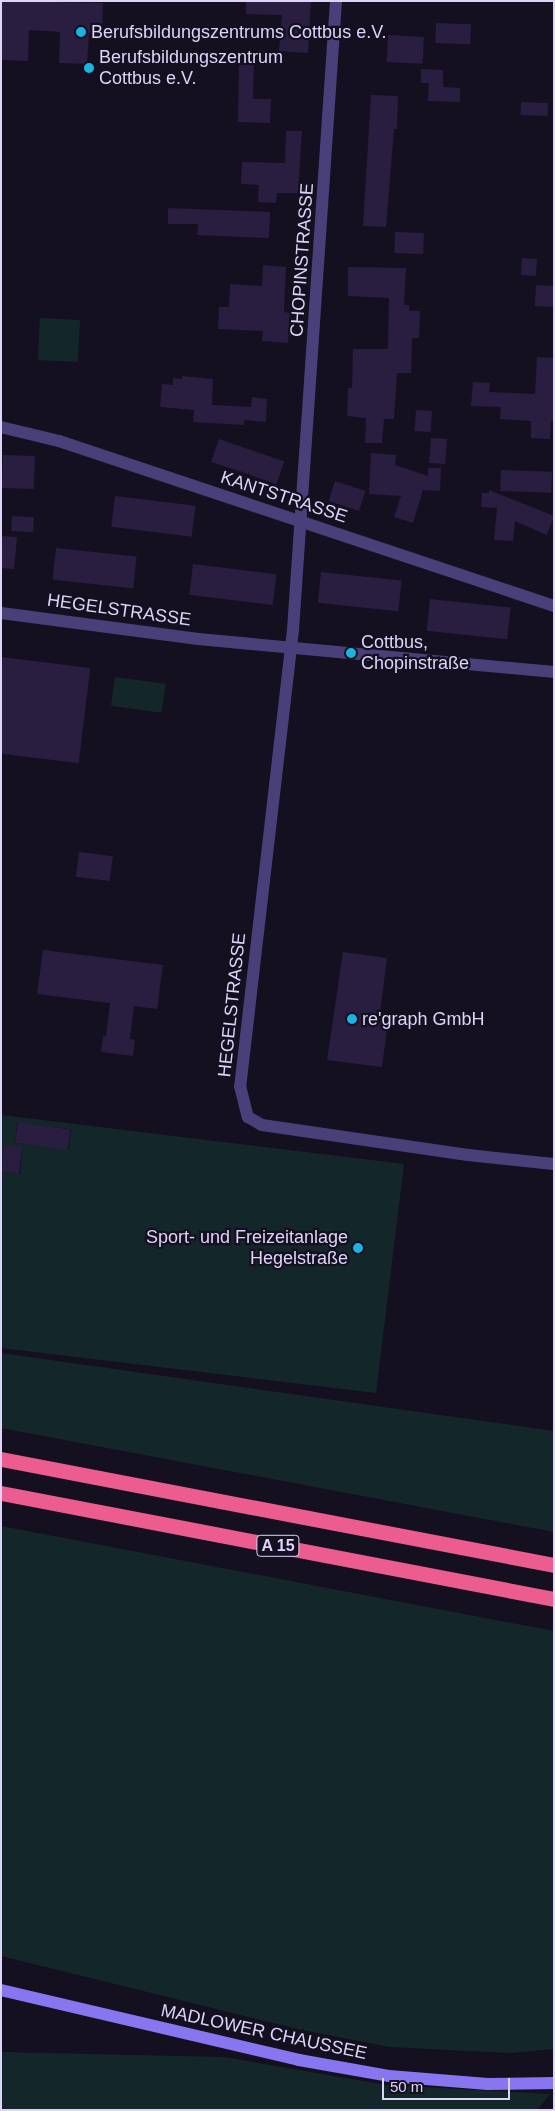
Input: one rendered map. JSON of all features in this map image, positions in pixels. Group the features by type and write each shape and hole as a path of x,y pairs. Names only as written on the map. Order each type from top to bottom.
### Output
{"highway":[{"name":"A 15","path":"1,1459 554,1565"},
{"name":"A 15","path":"1,1492 554,1599"}],"main road":[{"name":"MADLOWER CHAUSSEE","path":"1,1990 299,2060 389,2076 488,2084 554,2083"}],"street":[{"name":"CHOPINSTRASSE","path":"302,521 336,1"},
{"name":"KANTSTRASSE","path":"1,427 59,441 554,606"},
{"name":"HEGELSTRASSE","path":"302,521 292,647 240,1086 248,1117 262,1125 468,1155 554,1164"},
{"name":"HEGELSTRASSE","path":"1,612 198,639 554,672"}],"green space":[{"path":"40,318 80,320 78,362 38,360"},
{"path":"115,677 166,684 161,713 111,706"},
{"path":"1,1115 404,1164 376,1393 1,1348","holes":["17,1123 71,1129 69,1149 15,1143","4,1146 14,1146 14,1150 22,1151 20,1174 2,1172"]},
{"path":"1,1353 554,1431 554,1532 1,1428"},
{"path":"1,1526 554,1631 554,2049 510,2053 390,2047 302,2030 1,1956"},
{"path":"1,2052 224,2057 386,2085 550,2094 537,2110 1,2110"}],"building":[{"name":"Berufsbildungszentrums Cottbus e.V.","path":"1,1 103,3 102,34 89,33 87,64 59,63 60,32 29,30 28,61 1,60"},
{"path":"246,1 311,1 308,53 279,51 282,15 246,14"},
{"path":"436,23 471,24 470,44 435,43"},
{"path":"388,35 424,37 423,64 387,62"},
{"path":"239,55 254,55 253,99 271,99 270,123 238,122"},
{"path":"421,69 443,70 443,87 460,88 460,102 428,101 429,83 421,83"},
{"path":"371,95 398,96 397,129 394,129 386,227 363,226"},
{"path":"521,102 548,103 548,116 521,115"},
{"path":"286,131 302,131 298,193 277,193 276,203 258,202 259,185 241,184 242,162 285,163"},
{"path":"168,208 270,212 269,238 197,235 198,224 168,224"},
{"path":"395,232 424,233 423,254 394,253"},
{"path":"522,258 537,259 536,276 521,275"},
{"path":"263,265 286,267 284,312 290,313 288,343 262,341 263,331 218,329 219,307 229,307 230,284 262,286"},
{"path":"348,267 406,268 404,305 409,305 409,311 420,311 419,338 412,338 411,373 397,373 394,419 384,419 382,443 365,443 366,418 347,416 348,388 352,388 353,349 388,349 389,298 348,296"},
{"path":"536,285 554,286 553,307 535,306"},
{"path":"537,357 554,358 554,421 551,421 550,439 531,438 531,421 500,419 501,407 471,406 473,382 490,383 489,392 535,394"},
{"path":"182,376 213,379 212,405 251,407 252,397 267,399 266,422 244,420 244,425 193,422 194,410 160,407 162,384 173,385 173,378 182,379"},
{"path":"416,410 432,411 430,432 415,431"},
{"path":"431,438 447,439 445,464 429,463"},
{"path":"219,439 284,461 276,484 211,462"},
{"path":"371,453 396,455 395,465 428,476 428,468 441,468 440,491 423,490 413,523 394,517 401,496 369,494"},
{"path":"3,455 35,456 34,489 2,488"},
{"path":"501,470 552,472 551,493 500,491"},
{"path":"335,481 365,491 359,511 329,501"},
{"path":"489,490 554,516 547,535 515,521 513,541 494,540 497,508 481,507 482,493 489,493"},
{"path":"115,496 195,506 192,537 111,527"},
{"path":"12,516 34,517 33,532 11,531"},
{"path":"1,536 17,537 14,569 1,568"},
{"path":"56,548 137,556 133,588 53,580"},
{"path":"193,564 276,574 273,605 189,595"},
{"path":"321,572 402,580 398,611 318,603"},
{"path":"430,599 511,607 507,639 427,631"},
{"path":"1,657 90,668 79,763 1,754"},
{"path":"79,852 113,856 110,881 76,877"},
{"path":"43,950 163,965 157,1009 134,1006 130,1039 135,1040 133,1056 101,1052 103,1036 106,1036 110,1003 37,994"},
{"path":"343,952 387,958 380,1013 389,1014 382,1067 327,1060"},
{"path":"18,1122 70,1129 68,1150 15,1143"},
{"path":"4,1145 22,1147 19,1174 1,1172"}],"place":[{"name":"Berufsbildungszentrums Cottbus e.V.","path":"81,32"},
{"name":"Berufsbildungszentrum Cottbus e.V.","path":"89,68"},
{"name":"Cottbus, Chopinstraße","path":"351,653"},
{"name":"re'graph GmbH","path":"352,1019"},
{"name":"Sport- und Freizeitanlage Hegelstraße","path":"358,1248"}]}
